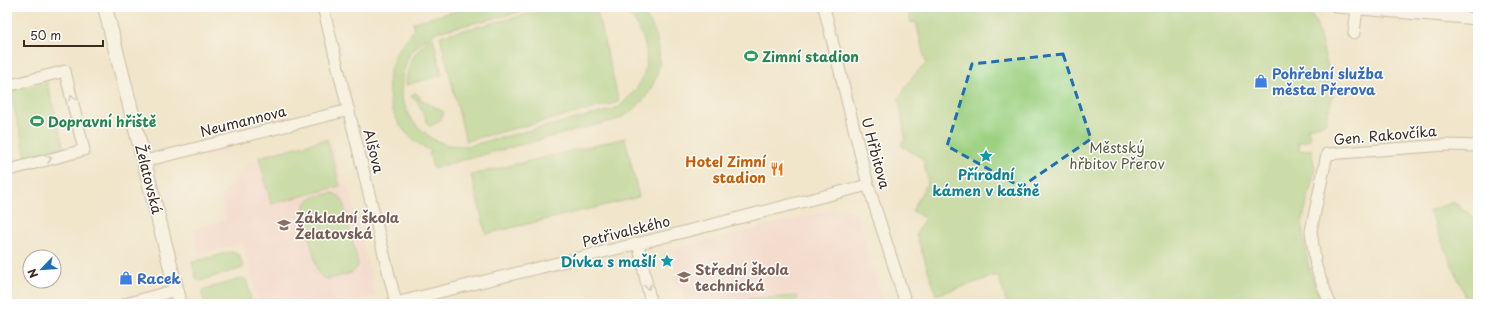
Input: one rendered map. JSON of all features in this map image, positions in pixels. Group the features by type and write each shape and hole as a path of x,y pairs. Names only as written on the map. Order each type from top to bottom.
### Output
{"main road":[{"name":"Želatovská","path":"105,7 180,304"}],"street":[{"name":"Alšova","path":"324,7 394,303"},
{"name":"U Hřbitova","path":"824,7 868,185 906,304"},
{"path":"1337,7 1478,19"},
{"path":"1354,33 1357,8"},
{"path":"7,86 65,71 84,150 14,169"},
{"name":"Neumannova","path":"145,161 349,110"},
{"name":"Gen. Rakovčíka","path":"1330,304 1316,267 1311,231 1327,154 1446,145 1478,146"},
{"name":"Petřivalského","path":"394,303 868,185"},
{"path":"638,243 651,304"},
{"path":"125,304 176,290"}],"highlighted area":[{"path":"1063,54 1091,139 1021,187 947,146 972,64"}],"shaded area":[{"name":"Základní škola Želatovská","path":"331,138 343,186 348,185 376,296 347,304 258,304 242,243 199,254 192,229 226,220 220,197 252,159 257,160 259,156"},
{"path":"844,207 857,213 884,304 684,304 682,286 675,286 673,249"}],"green space":[{"path":"473,7 541,7 437,32 421,42 408,57 402,77 401,96 409,116 419,128 433,139 447,145 468,146 619,107 637,87 643,75 646,63 646,51 643,38 638,27 619,7 637,7 649,21 656,36 659,52 658,68 654,83 645,97 634,109 619,119 433,168 429,153 433,152 411,138 395,117 389,95 389,73 397,52 414,30 413,22"},
{"path":"557,7 596,7 619,102 466,141 440,36"},
{"name":"Městský hřbitov Přerov","path":"907,7 1252,7 1311,14 1317,25 1334,91 1325,124 1308,128 1310,140 1298,143 1300,151 1311,149 1315,169 1302,223 1308,264 1321,304 1007,304 998,275 936,295 916,234 925,218 912,211 928,181 923,159 901,145 905,138 899,98 913,76 926,64 916,22 911,23"},
{"path":"433,37 442,75 406,85 406,78 413,58 422,46"},
{"name":"Dopravní hřiště","path":"47,82 65,152 27,161 10,91"},
{"path":"415,92 420,97 419,98 444,112 437,123 429,126 417,100 411,97"},
{"path":"625,138 639,197 486,234 471,175"},
{"path":"327,139 340,186 271,204 259,157"},
{"path":"333,193 339,196 343,201 358,264 352,273 329,279 323,278 318,273 303,210 304,205 310,199"},
{"path":"1453,202 1478,220 1478,304 1466,304 1465,295 1429,211"},
{"path":"231,252 239,254 243,268 199,281 196,278 192,262"},
{"path":"243,278 247,281 252,304 205,304 202,294 203,290"},
{"path":"797,296 797,304 749,304 749,299"}],"place":[{"name":"Zimní stadion","path":"751,56"},
{"name":"Pohřební služba města Přerova","path":"1261,81"},
{"name":"Dopravní hřiště","path":"37,121"},
{"name":"Přírodní kámen v kašně","path":"986,156"},
{"name":"Hotel Zimní stadion","path":"777,169"},
{"name":"Základní škola Želatovská","path":"284,225"},
{"name":"Dívka s mašlí","path":"667,261"},
{"name":"Střední škola technická","path":"684,277"},
{"name":"Racek","path":"126,278"}]}
